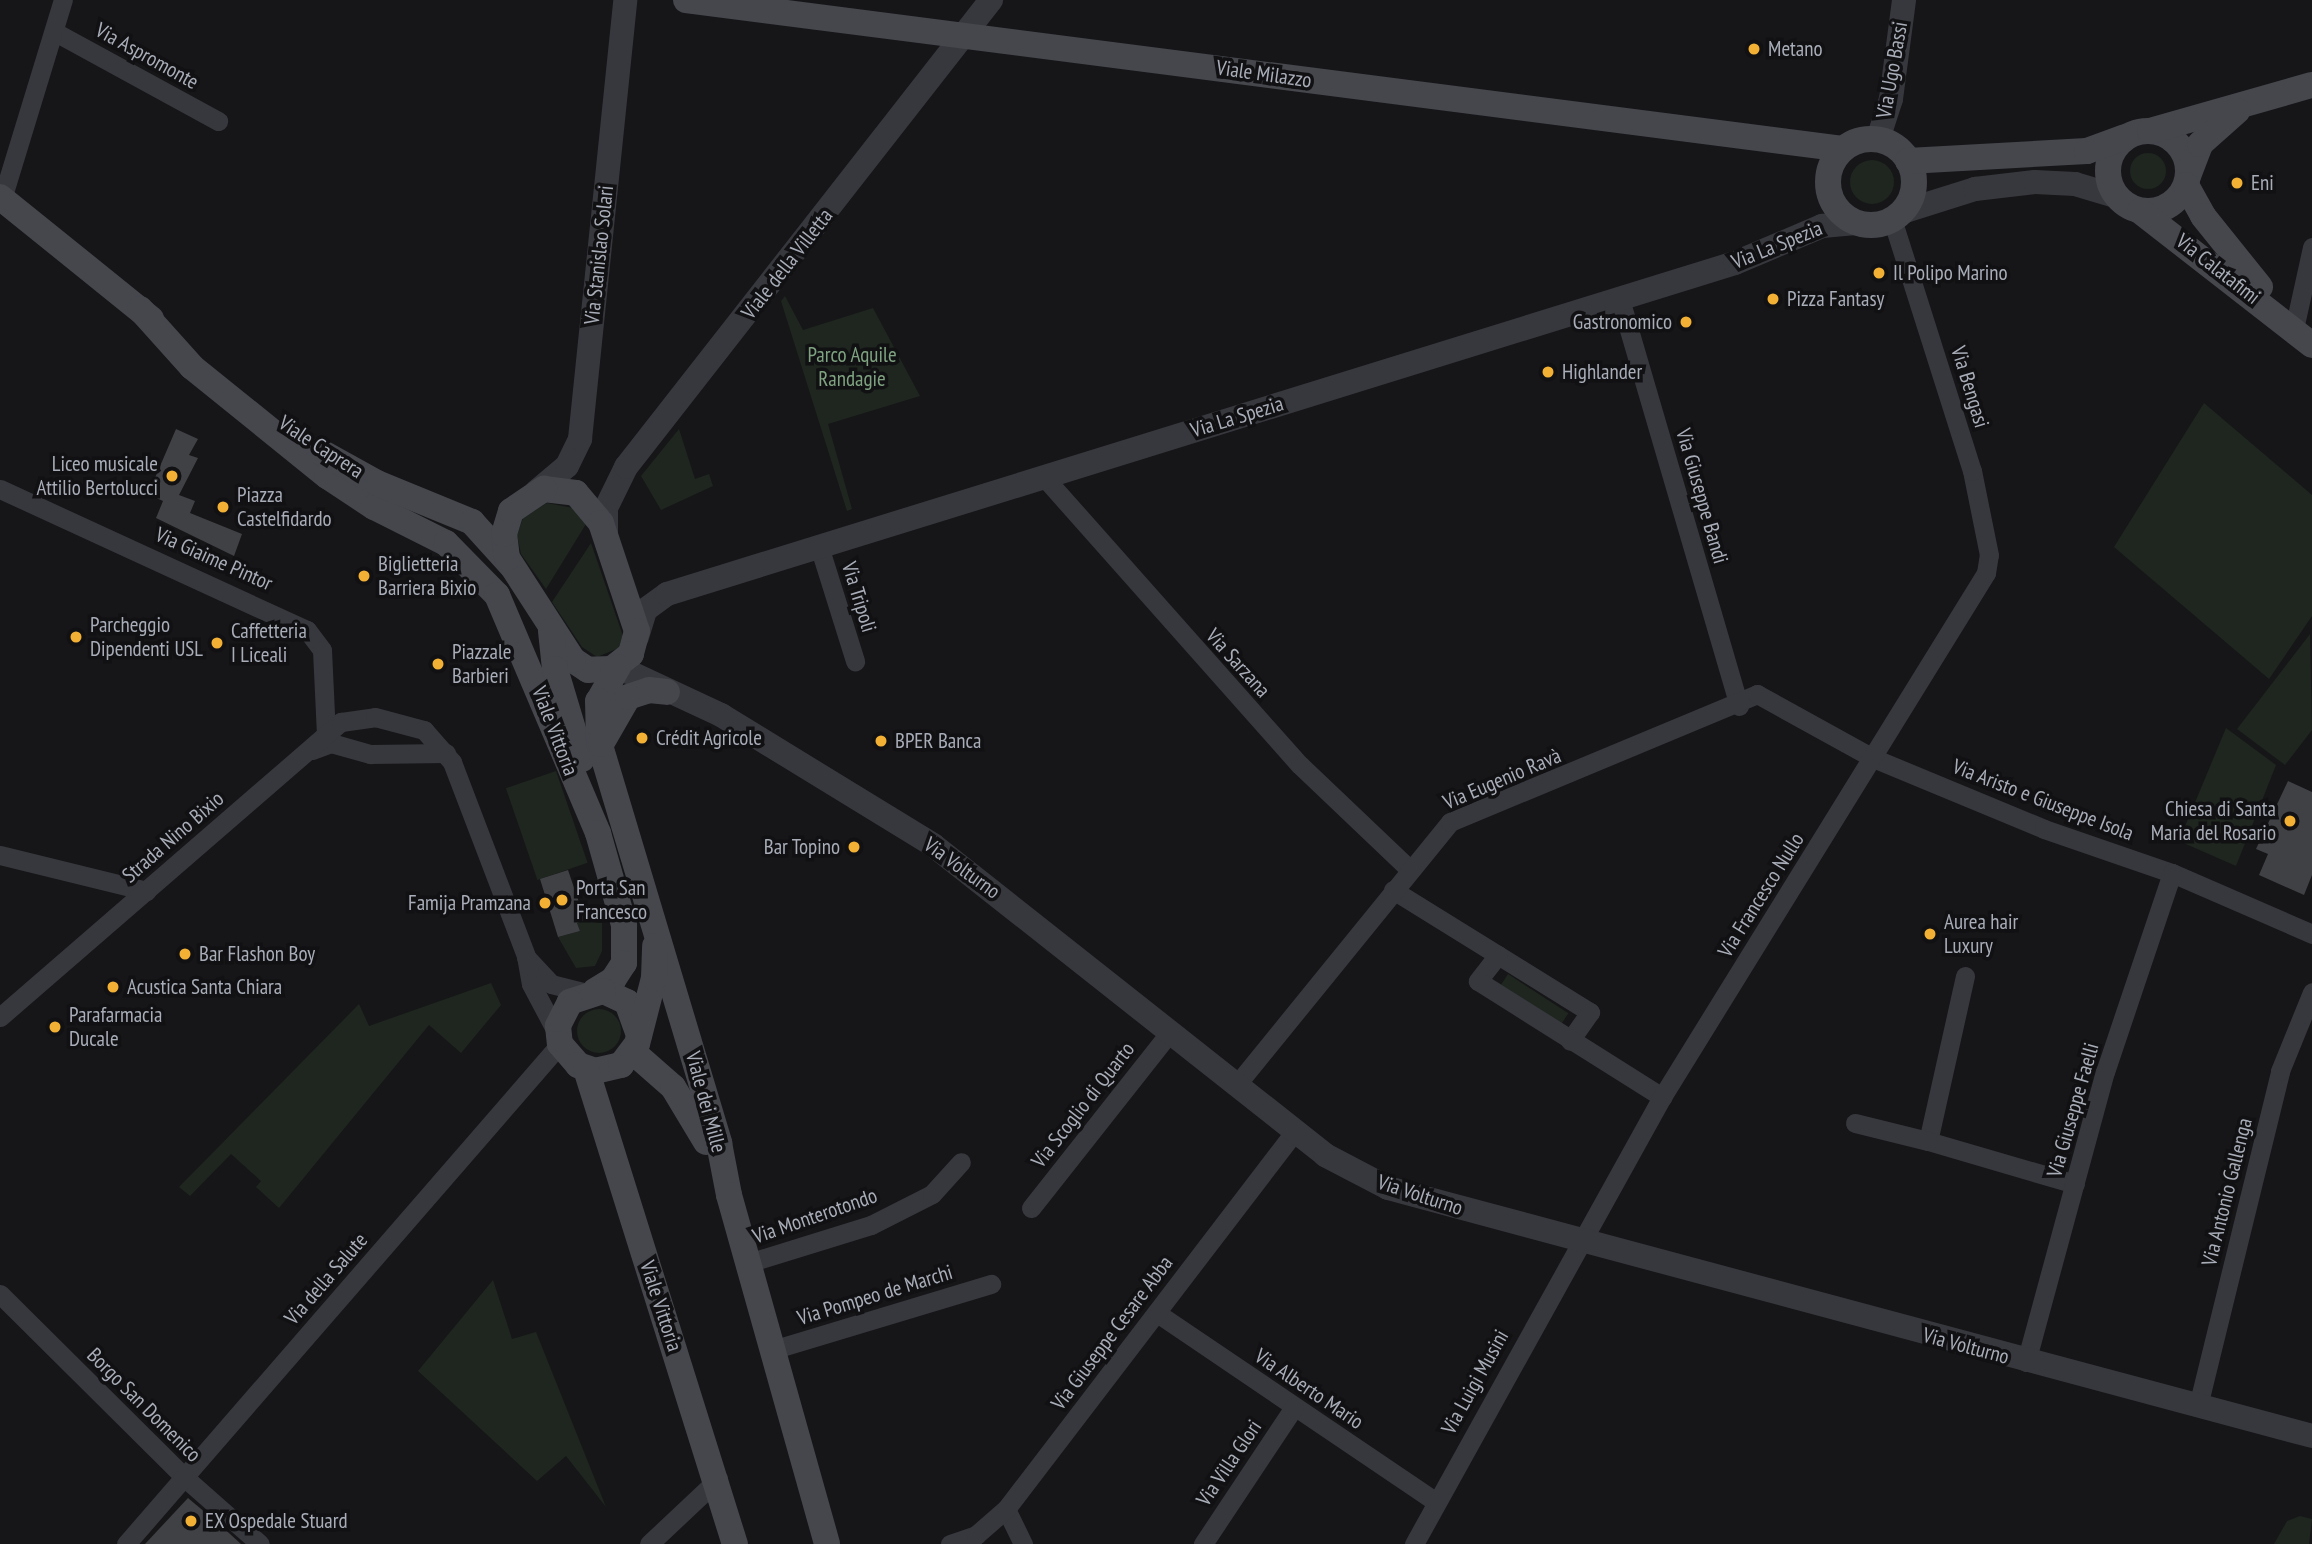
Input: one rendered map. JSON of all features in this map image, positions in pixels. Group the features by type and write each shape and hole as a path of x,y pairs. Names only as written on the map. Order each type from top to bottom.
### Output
{"main road":[{"name":"Viale Milazzo","path":"687,0 965,32 1842,149"},
{"path":"1842,149 1878,139 1908,161 2087,151 2312,85"},
{"path":"2140,211 2169,206 2187,181 2200,144 2248,105"},
{"path":"2115,196 2107,168 2113,149 2138,134 2179,145 2187,181"},
{"name":"Via La Spezia","path":"1842,149 1828,185 1837,209 1859,223 1897,216"},
{"path":"1897,216 1913,187 1908,161"},
{"name":"Via Calatafimi","path":"2187,181 2203,216 2303,337"},
{"name":"Via La Spezia","path":"2115,196 2140,211"},
{"name":"Viale Caprera","path":"1,198 324,455 485,532 511,565"},
{"name":"Via Calatafimi","path":"2140,211 2303,337"},
{"name":"Viale Caprera","path":"140,309 185,360 327,476 362,500 446,543 491,586"},
{"path":"560,489 583,498 598,516 606,537 637,637 631,654 618,667 600,671 582,667 546,620 511,565 505,526 516,505 536,492 560,489"},
{"name":"Viale Vittoria","path":"491,586 514,627 600,839"},
{"name":"Viale Vittoria","path":"546,620 627,950 613,980 590,992"},
{"name":"Viale dei Mille","path":"618,667 598,701 601,749 653,930 719,1143 729,1195 827,1544"},
{"path":"601,749 608,725 628,697 649,690 667,692"},
{"path":"653,930 655,971 636,1043 613,1069 586,1069 559,1040 565,1009 590,992 627,1002 636,1043 694,1115 729,1195"},
{"name":"Viale Vittoria","path":"586,1069 718,1479 736,1544"}],"street":[{"path":"1,198 63,0"},
{"name":"Via Stanislao Solari","path":"536,492 567,466 580,439 625,0"},
{"name":"Viale della Villetta","path":"606,537 606,508 622,473 952,57 965,32 991,0"},
{"name":"Via Ugo Bassi","path":"1878,139 1891,99 1904,0"},
{"name":"Via Aspromonte","path":"55,32 218,121"},
{"name":"Via La Spezia","path":"1897,216 1975,190 2035,182 2074,184 2115,196"},
{"name":"Via Bengasi","path":"1897,216 1972,471 1989,555 1986,573"},
{"name":"Via La Spezia","path":"637,637 645,610 661,596 1772,251 1822,226 1859,223"},
{"path":"2303,337 2312,247"},
{"name":"Via Giuseppe Bandi","path":"1620,299 1739,706"},
{"name":"Via Sarzana","path":"1044,477 1300,765 1408,868"},
{"name":"Via Giaime Pintor","path":"0,489 307,630 322,650 326,735"},
{"name":"Via Tripoli","path":"819,547 855,661"},
{"name":"Via Francesco Nullo","path":"1577,1242 1662,1097 1986,573"},
{"name":"Via Volturno","path":"618,667 721,716 933,845 1238,1083 1325,1156 1388,1188 1577,1242 2312,1436"},
{"name":"Via Eugenio Ravà","path":"1238,1083 1408,868 1450,822 1739,706 1757,694 1873,758"},
{"name":"Strada Nino Bixio","path":"0,1017 341,722 387,718 424,730 446,753"},
{"path":"305,752 331,743 370,754 446,753 468,794 526,956 532,987 559,1040"},
{"name":"Via Aristo e Giuseppe Isola","path":"1873,758 2044,829 2172,873 2312,934"},
{"path":"0,855 147,891"},
{"name":"Via Giuseppe Faelli","path":"2026,1362 2105,1072 2172,873"},
{"path":"1393,890 1590,1012 1570,1041"},
{"path":"1498,955 1478,981 1662,1097"},
{"path":"526,956 551,984 590,992"},
{"path":"1928,1141 1965,976"},
{"name":"Via Antonio Gallenga","path":"2198,1406 2280,1071 2312,992"},
{"name":"Via Scoglio di Quarto","path":"1031,1208 1171,1031"},
{"name":"Via della Salute","path":"126,1544 559,1040"},
{"path":"1854,1123 1928,1141 2075,1184"},
{"name":"Via Giuseppe Cesare Abba","path":"950,1544 975,1535 1006,1509 1295,1131"},
{"name":"Via Monterotondo","path":"748,1263 881,1220 932,1194 961,1162"},
{"name":"Via Luigi Musini","path":"1414,1544 1577,1242"},
{"name":"Via Pompeo de Marchi","path":"772,1350 991,1284"},
{"name":"Borgo San Domenico","path":"0,1294 184,1477 260,1544"},
{"name":"Via Alberto Mario","path":"1157,1313 1436,1502"},
{"name":"Via Villa Glori","path":"1203,1544 1294,1407"},
{"path":"649,1544 718,1479"},
{"path":"1006,1509 1023,1544"}],"green space":[{"path":"2148,153 2161,158 2166,171 2161,184 2148,189 2135,184 2130,171 2135,158"},
{"path":"1872,160 1888,166 1894,182 1888,198 1872,204 1856,198 1850,182 1856,166"},
{"name":"Parco Aquile Randagie","path":"785,296 803,330 873,308 920,396 828,424 852,509 847,511 781,301"},
{"path":"2204,403 2312,495 2312,616 2269,679 2114,547"},
{"path":"679,429 695,479 709,474 713,486 661,510 641,476"},
{"path":"547,503 573,508 586,524 546,589 521,554 517,535 523,518"},
{"path":"591,543 623,636 619,648 597,657 582,647 552,602"},
{"path":"2310,634 2312,730 2285,765 2237,729"},
{"path":"2226,728 2276,765 2236,866 2179,841"},
{"path":"556,771 588,863 537,880 506,788"},
{"path":"602,915 602,951 595,966 576,968 558,937 580,931 577,923"},
{"path":"1508,974 1568,1013 1559,1027 1499,988"},
{"path":"491,983 501,1005 461,1053 429,1025 279,1208 256,1187 261,1181 231,1154 190,1196 179,1187 359,1004 369,1026"},
{"path":"599,1009 608,1010 615,1015 620,1022 620,1040 615,1047 608,1052 599,1053 590,1052 583,1047 578,1040 577,1031 578,1022 583,1015 590,1010"},
{"path":"493,1280 512,1339 536,1332 606,1507 566,1456 537,1481 418,1371"},
{"path":"2300,1516 2312,1519 2309,1544 2274,1544 2287,1521"}],"building":[{"name":"Liceo musicale Attilio Bertolucci","path":"176,429 198,439 189,455 198,458 179,495 195,501 190,513 242,534 234,556 156,518 163,501 148,494"},
{"name":"Chiesa di Santa Maria del Rosario","path":"2288,781 2312,792 2312,875 2304,895 2259,875 2268,854 2256,849"},
{"name":"Porta San Francesco","path":"568,870 585,920 577,923 580,931 558,937 540,879"},
{"name":"EX Ospedale Stuard","path":"188,1498 219,1524 241,1544 145,1544"}],"place":[{"name":"Metano","path":"1754,49"},
{"name":"Eni","path":"2237,183"},
{"name":"Il Polipo Marino","path":"1879,273"},
{"name":"Pizza Fantasy","path":"1773,299"},
{"name":"Gastronomico","path":"1686,322"},
{"name":"Highlander","path":"1548,372"},
{"name":"Liceo musicale Attilio Bertolucci","path":"172,476"},
{"name":"Piazza Castelfidardo","path":"223,507"},
{"name":"Biglietteria Barriera Bixio","path":"364,576"},
{"name":"Parcheggio Dipendenti USL","path":"76,637"},
{"name":"Caffetteria I Liceali","path":"217,643"},
{"name":"Piazzale Barbieri","path":"438,664"},
{"name":"Crédit Agricole","path":"642,738"},
{"name":"BPER Banca","path":"881,741"},
{"name":"Chiesa di Santa Maria del Rosario","path":"2290,821"},
{"name":"Bar Topino","path":"854,847"},
{"name":"Porta San Francesco","path":"562,900"},
{"name":"Famija Pramzana","path":"545,903"},
{"name":"Aurea hair Luxury","path":"1930,934"},
{"name":"Bar Flashon Boy","path":"185,954"},
{"name":"Acustica Santa Chiara","path":"113,987"},
{"name":"Parafarmacia Ducale","path":"55,1027"},
{"name":"EX Ospedale Stuard","path":"191,1521"}]}
